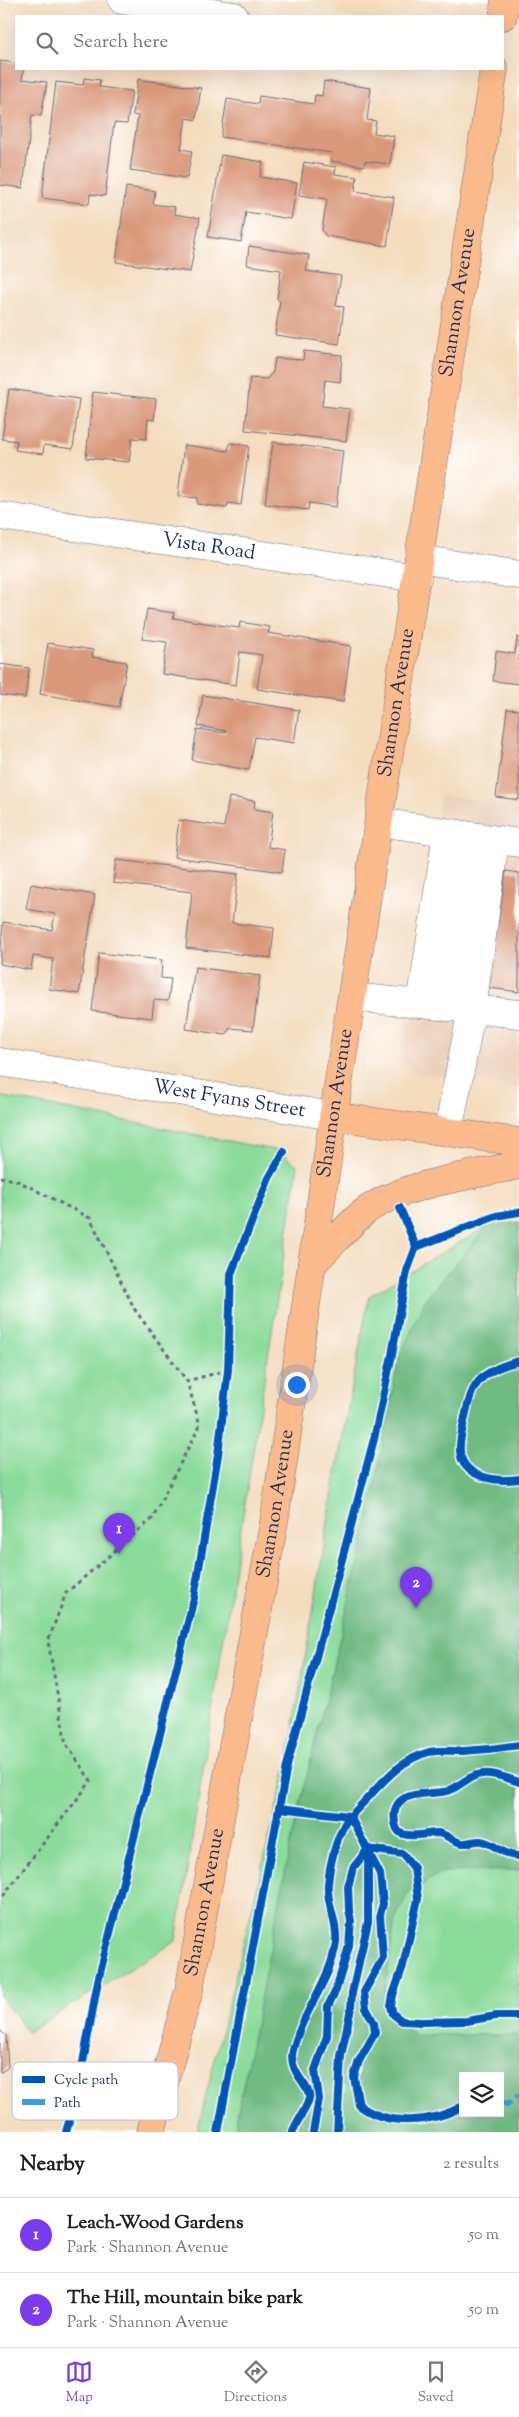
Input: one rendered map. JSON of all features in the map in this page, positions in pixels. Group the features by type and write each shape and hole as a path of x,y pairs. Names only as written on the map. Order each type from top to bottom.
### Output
{"main road":[{"path":"503,15 505,0"},
{"name":"Shannon Avenue","path":"170,2062 189,1990 275,1516 333,1116 494,70"},
{"name":"West Fyans Street","path":"333,1116 519,1142"},
{"path":"312,1264 364,1213 392,1196 519,1165"}],"street":[{"path":"122,0 227,15"},
{"name":"Vista Road","path":"0,516 418,569 519,575"},
{"path":"379,822 483,838"},
{"path":"448,1132 446,1007 483,838"},
{"path":"446,1007 483,838"},
{"path":"352,997 519,1014"},
{"name":"West Fyans Street","path":"0,1062 333,1116"}],"path":[{"path":"0,1177 18,1181 90,1218 135,1310 187,1382 200,1425 152,1519 66,1593 48,1641 66,1744 91,1782 3,1896"},
{"path":"227,1380 229,1360"},
{"path":"187,1382 228,1370"}],"shaded area":[{"path":"440,795 519,806 519,1087 413,1072 402,1057"}],"green space":[{"path":"0,1096 279,1151 298,1166 176,1941 27,2032 0,1996"},
{"path":"519,1222 519,2132 197,2132 287,1766 340,1450 369,1296 488,1226"},
{"path":"519,1222 519,1870 442,1872 408,1893 395,1919 383,2008 415,2035 519,2035 519,2132 234,2132 291,1842 371,1508 399,1358 426,1298 488,1226"}],"building":[{"path":"0,61 15,63 15,70 24,70 22,79 47,82 41,116 32,115 23,188 0,185"},
{"path":"84,78 100,80 99,87 132,91 127,124 114,123 105,196 90,194 89,204 42,198 56,82 83,85"},
{"path":"138,79 201,88 196,120 186,118 181,149 192,151 187,178 130,170 138,116 133,115"},
{"path":"324,81 371,88 367,120 376,121 374,133 394,136 390,164 365,161 364,166 331,161 332,153 221,137 227,99 258,104 259,96 314,104 315,95 322,96"},
{"path":"221,155 263,162 260,177 297,183 291,219 246,212 241,242 208,237"},
{"path":"304,162 336,167 335,174 357,177 355,191 394,197 387,246 326,236 322,230 327,199 299,195"},
{"path":"126,187 155,191 153,204 175,207 174,214 200,218 190,272 116,262"},
{"path":"249,246 309,255 306,271 341,276 336,306 344,307 339,344 275,335 280,301 277,299 281,270 247,265"},
{"path":"304,351 342,355 340,382 325,380 322,406 350,409 346,441 245,430 250,378 267,379 273,372 275,358 303,360"},
{"path":"9,389 79,399 73,449 44,445 43,454 15,450 17,441 2,439"},
{"path":"93,392 156,399 154,420 148,419 146,439 132,438 129,462 86,458"},
{"path":"273,442 343,451 336,507 309,503 308,510 265,504"},
{"path":"230,443 249,446 241,505 228,503 227,508 197,504 197,498 178,496 184,445 228,451"},
{"path":"147,609 174,613 173,618 239,628 240,622 270,627 268,633 351,646 343,702 257,689 262,655 240,652 236,685 162,674 167,642 142,639"},
{"path":"517,637 519,637 519,684 493,681 496,651 515,654"},
{"path":"48,643 93,650 92,657 127,662 119,707 40,694"},
{"path":"0,664 29,668 25,698 0,695"},
{"path":"203,695 299,710 294,743 255,737 249,770 192,760 197,729 226,733 226,731 198,726"},
{"path":"507,709 519,710 519,800 496,797"},
{"path":"229,797 255,801 254,809 273,812 268,847 285,850 282,872 174,857 179,820 224,827"},
{"path":"116,860 238,874 232,923 274,928 271,958 186,948 192,892 113,883"},
{"path":"506,871 519,873 519,992 489,988 491,975 437,967 445,916 498,923"},
{"path":"31,884 95,895 79,994 49,989 53,959 33,956 31,970 0,964 3,922 52,930 55,914 26,909"},
{"path":"99,953 162,960 161,978 171,979 168,1001 154,1000 152,1018 92,1011"},
{"path":"195,967 260,976 253,1030 230,1028 226,1035 186,1029"},
{"path":"0,2030 6,2036 8,2067 0,2073"}],"marked path":[{"path":"504,2103 507,2104 519,2096"}],"cycle path":[{"path":"83,2062 98,1981 194,1598 218,1455 228,1370 231,1274 269,1178 284,1152"},
{"path":"218,2132 287,1766 374,1439 407,1271 416,1247 400,1208"},
{"path":"416,1247 496,1216 519,1212"},
{"path":"519,1361 494,1370 485,1375 478,1383 472,1392 469,1402 461,1434 460,1447 462,1460 467,1468 474,1473 492,1479 519,1479"},
{"path":"293,2132 309,2098 309,2093 293,2066 293,2050 297,2036 323,1983 333,1956 336,1934 328,1883 333,1853 344,1825 383,1781 400,1767 418,1756 433,1751 470,1751 519,1745"},
{"path":"519,1782 491,1774 477,1775 448,1791 412,1795 404,1798 398,1804 395,1811 395,1825 401,1833 412,1836 438,1833 462,1843 481,1841 514,1856 519,1856"},
{"path":"279,1808 350,1816 380,1874 383,1904 380,1914 383,1958 364,1992 366,2008 374,2023 375,2033 359,2061 354,2077 359,2105 383,2117 410,2120 438,2116 459,2108"},
{"path":"368,1849 403,1854 414,1868 418,1899 403,1966 393,1995 391,2006 393,2014 402,2021 422,2022 467,2021 496,2016 519,2016"},
{"path":"313,2132 319,2099 315,2070 327,2036 328,2006 336,1990 349,1946 351,1921 348,1887 353,1868 368,1849"},
{"path":"337,2132 341,2056 351,2008 352,1993 368,1922 368,1851"},
{"path":"66,2132 70,2120"}],"place":[{"name":"Leach-Wood Gardens","path":"119,1554"},
{"name":"The Hill, mountain bike park","path":"416,1608"}]}
